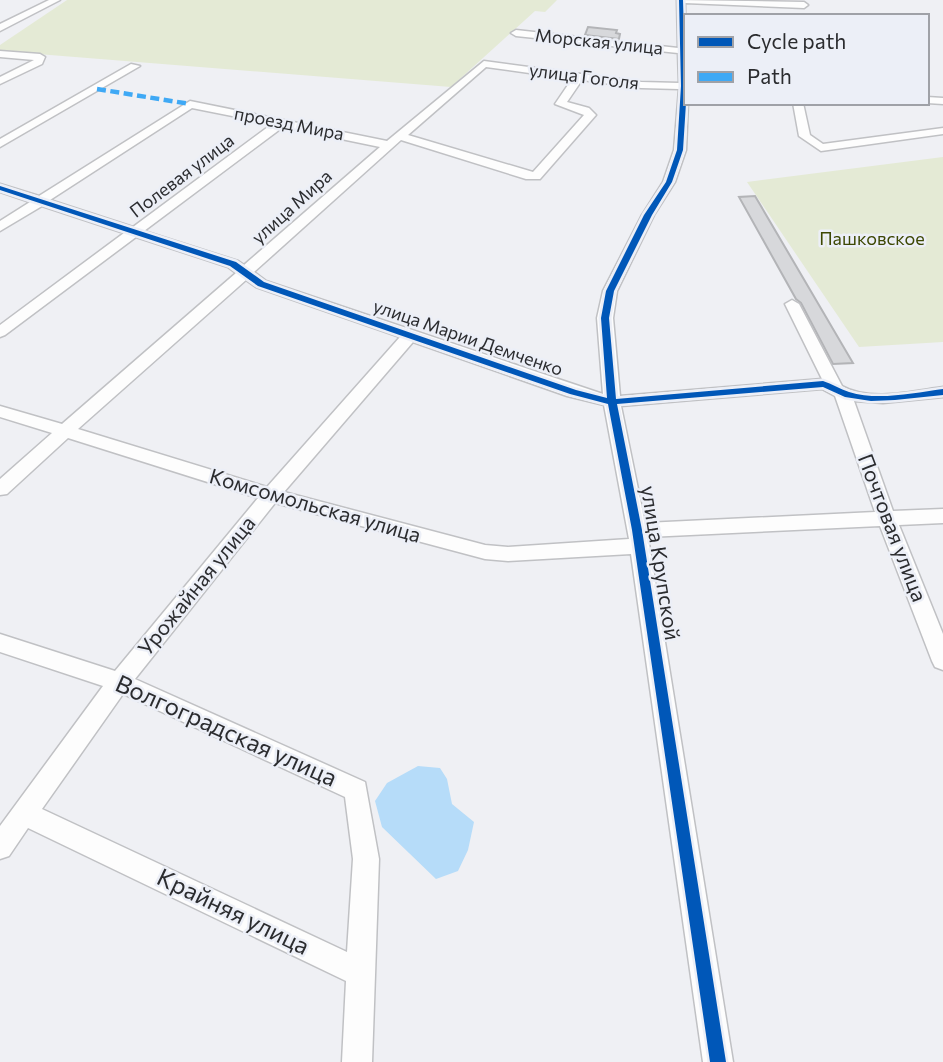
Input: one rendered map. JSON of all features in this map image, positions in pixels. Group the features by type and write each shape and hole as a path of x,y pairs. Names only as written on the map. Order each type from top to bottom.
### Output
{"street":[{"path":"0,28 56,0"},
{"path":"684,65 681,0 804,5"},
{"path":"0,16 26,16"},
{"name":"Морская улица","path":"516,33 683,44"},
{"path":"0,54 40,57 38,62 0,81"},
{"name":"улица Гоголя","path":"484,64 578,78 684,86"},
{"name":"улица Мира","path":"0,489 394,140 484,64"},
{"path":"0,144 135,66"},
{"name":"проезд Мира","path":"41,201 190,104 394,140 530,177 541,174 590,115 584,110 560,104 578,78"},
{"name":"улица Крупской","path":"684,104 682,140 673,171 610,290 605,318 612,402 638,538 718,1062"},
{"path":"798,105 805,136 821,148 943,131"},
{"name":"Полевая улица","path":"0,332 282,122"},
{"name":"улица Марии Демченко","path":"0,188 233,264 260,283 409,337 573,392 612,402 823,384 873,399 943,392"},
{"path":"0,227 41,201"},
{"name":"Почтовая улица","path":"792,304 839,390 943,661"},
{"name":"Урожайная улица","path":"0,847 119,682 271,495 409,337"},
{"name":"Комсомольская улица","path":"0,411 271,495 496,554 638,538 886,517 943,516"},
{"name":"Волгоградская улица","path":"0,643 119,682 356,790 366,859 360,973"},
{"name":"Крайняя улица","path":"25,814 360,973"},
{"path":"357,1062 360,973"}],"green space":[{"path":"67,0 557,0 545,12 535,11 451,87 0,51 0,45"},
{"name":"Пашковское","path":"943,157 943,342 859,347 747,182"}],"water":[{"path":"418,766 440,768 447,779 452,804 474,822 468,850 458,871 436,879 382,827 375,801 387,783"}],"building":[{"path":"588,27 617,30 619,39 585,35"},
{"path":"755,196 853,363 833,364 739,197"}],"marked path":[{"path":"97,89 190,104"}],"cycle path":[{"path":"681,0 684,86 680,150 669,182 648,215 610,291 605,318 612,402 637,530 718,1062"},
{"path":"0,188 233,264 261,284 573,392 612,402 823,384 848,395 871,398 943,392"}]}
